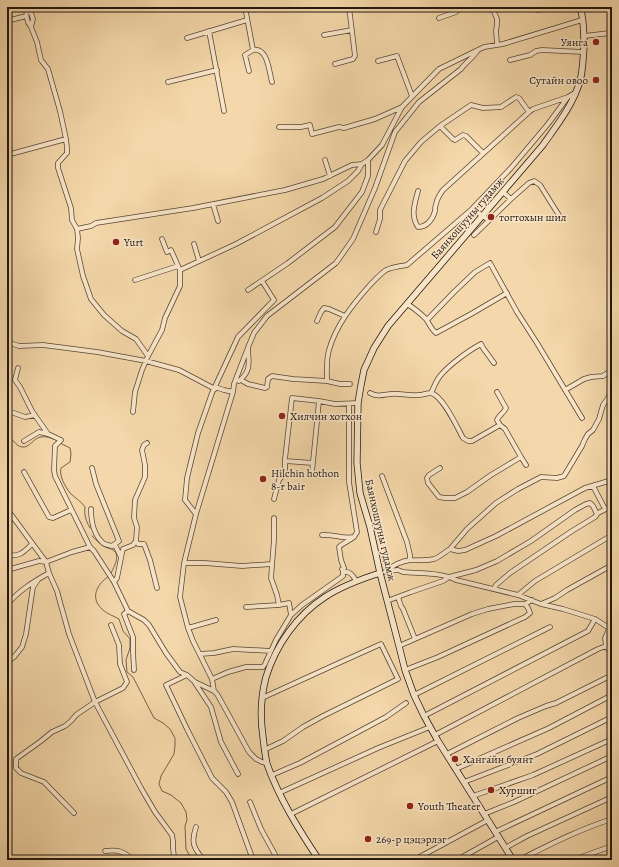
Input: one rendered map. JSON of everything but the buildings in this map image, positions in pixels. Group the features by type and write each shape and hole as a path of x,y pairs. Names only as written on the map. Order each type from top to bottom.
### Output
{"main road":[{"name":"Баянхошууны гудамж","path":"511,858 430,727 414,695 405,670 387,601 383,572 360,493 357,463 358,403 364,370 374,348 388,326 543,145 569,107 576,93 580,80 584,52 584,36 580,7"},
{"path":"319,860 279,793 267,763 262,728 262,698 266,677 273,659 282,643 300,618 311,607 341,587 383,572"}],"street":[{"path":"28,7 26,16 28,23 37,42 41,60 48,69 66,139 66,153 58,163 58,168 71,208 72,220 77,228 77,249 83,276 91,299 104,315 122,331 136,339 148,356"},
{"path":"28,7 32,19 31,27"},
{"path":"245,7 253,50"},
{"path":"336,64 353,59 355,56 349,7"},
{"path":"439,18 456,12 456,7"},
{"path":"492,7 497,19 497,45"},
{"path":"532,7 533,9 539,10 550,7"},
{"path":"7,20 26,16"},
{"path":"187,38 247,20"},
{"path":"135,280 199,261 236,244 322,198 348,181 358,171 362,164 368,160 382,145 402,107 439,69 484,47 503,44 582,20"},
{"path":"324,34 352,30"},
{"path":"209,31 224,111"},
{"path":"584,36 611,34"},
{"path":"249,71 246,55 256,49 261,51 266,56 272,82"},
{"path":"214,691 212,679 188,628 180,598 184,563 196,514 233,392 234,384 248,347 254,333 267,316 336,262 353,239 375,188 395,132 419,102 461,69 464,64 476,55 478,50"},
{"path":"510,60 542,50 584,52"},
{"path":"378,61 397,56 412,96"},
{"path":"168,82 217,70"},
{"path":"418,191 413,215 415,223 418,227 422,227 427,225 432,218 435,211 435,205 443,190 529,112 533,109 576,93"},
{"path":"327,380 326,366 328,351 345,316 358,298 386,270 407,265 472,209 511,168 548,124 568,96"},
{"path":"376,232 380,219 380,210 405,161 421,142 440,126 471,105 482,108 501,107 516,97 520,98 529,112"},
{"path":"279,127 301,127 310,125 312,134 340,127 344,128 375,119 402,107"},
{"path":"440,126 455,140 463,135 466,136 483,153"},
{"path":"7,155 66,139"},
{"path":"325,160 330,176"},
{"path":"248,290 335,227 362,192 368,176 368,160"},
{"path":"77,228 91,226 96,223 213,204 285,190 323,180 352,165 362,164"},
{"path":"474,235 511,199 529,183 534,181 540,185 560,217"},
{"path":"503,192 511,199"},
{"path":"213,204 218,221"},
{"path":"472,209 488,220"},
{"path":"133,412 135,392 146,361 162,330 165,318 180,286 179,268 171,250 167,252 162,239"},
{"path":"194,244 199,261"},
{"path":"427,320 475,272 490,263 517,312 537,342 582,418"},
{"path":"196,514 185,500 187,478 198,433 204,413 238,337 274,300 262,281"},
{"path":"407,304 420,313 436,332 507,293"},
{"path":"318,320 324,308 345,316"},
{"path":"254,333 255,319"},
{"path":"7,342 19,346 43,345 97,352 146,361 180,370 215,388 233,392"},
{"path":"431,393 442,375 456,362 481,344 494,363"},
{"path":"234,384 246,374 249,368 248,347"},
{"path":"18,368 15,380 32,411 48,434"},
{"path":"565,390 584,379 603,376 612,370"},
{"path":"240,380 248,384 265,388 267,387 268,379 272,376 293,379 327,380 340,384 350,384"},
{"path":"383,572 394,565 410,560 436,558 450,549 467,530 496,503 541,477 557,478 564,476 582,446 584,439 593,430 612,389"},
{"path":"497,392 506,408 497,420 505,429 526,465"},
{"path":"370,393 380,396 400,394 419,395 431,393 443,402 463,438 468,442 500,425"},
{"path":"274,499 279,480 285,472 292,398 335,404 358,403"},
{"path":"312,472 319,401"},
{"path":"266,677 263,667 291,615 302,605 343,576 342,569 344,568 339,547 354,537 357,532 349,482 349,404"},
{"path":"11,412 25,417 35,415"},
{"path":"24,441 39,432 48,434 60,441 55,446 55,476 90,547 113,580 128,611 144,620 149,625 166,653 180,672 217,694 249,752 256,760 267,763"},
{"path":"113,580 117,578 123,549 133,545 136,541 137,527 134,518 135,500 145,477 145,465 142,450 144,445 148,443"},
{"path":"440,468 429,475 427,478 428,483 439,497 455,498 467,492 491,475 521,457"},
{"path":"285,461 313,463"},
{"path":"92,468 96,484 119,540 115,545"},
{"path":"24,472 49,517 53,518 71,510"},
{"path":"382,476 407,542 410,560"},
{"path":"450,549 465,550 496,536 586,488 612,480"},
{"path":"593,486 605,509"},
{"path":"387,601 443,581 449,577 476,570 497,561 586,504 592,504 597,514"},
{"path":"494,589 496,585 510,574 595,517 597,514 612,506"},
{"path":"7,509 46,562 57,591 69,634 95,702 141,788 155,812 172,835 174,857 176,860"},
{"path":"91,509 91,521 96,534 103,543 112,546 115,545"},
{"path":"274,518 271,578 279,605"},
{"path":"322,535 330,534 348,538 354,537"},
{"path":"518,596 535,581 612,535"},
{"path":"136,541 138,544 144,544 150,560 157,588"},
{"path":"7,555 18,555 32,544"},
{"path":"115,545 121,557"},
{"path":"7,570 39,561 46,562 90,547"},
{"path":"184,563 242,566 272,564"},
{"path":"541,604 561,595 567,590 612,565"},
{"path":"383,572 398,570 403,572 442,575 595,619 609,628"},
{"path":"343,572 352,574 356,581"},
{"path":"7,605 13,597 49,573"},
{"path":"7,662 14,657 22,647 26,634 33,587 38,580"},
{"path":"398,597 415,639"},
{"path":"399,646 472,614 514,604 525,604 532,600"},
{"path":"246,607 289,603 291,615"},
{"path":"405,670 438,657 530,613 525,604"},
{"path":"128,611 124,614 134,637 134,670"},
{"path":"424,716 588,631 595,619"},
{"path":"188,628 216,620"},
{"path":"612,622 605,638 606,646 612,655"},
{"path":"74,814 44,782 21,773 16,768 16,759 52,732 65,726 76,715 95,702 126,685 127,682 120,664 118,646 111,625"},
{"path":"414,695 550,627"},
{"path":"262,698 381,644 398,679 323,716 303,727 283,741 264,750"},
{"path":"435,735 606,646"},
{"path":"200,654 233,649 271,651"},
{"path":"212,679 228,672 246,667 263,667"},
{"path":"187,675 166,685 212,778 226,792 232,802 254,860"},
{"path":"447,754 518,718 556,703 612,675"},
{"path":"195,682 211,707 222,742 238,774"},
{"path":"456,769 550,728 612,695"},
{"path":"272,775 300,763 373,724 406,703"},
{"path":"464,782 537,754 612,717"},
{"path":"279,793 378,748 430,727"},
{"path":"473,796 533,775 612,739"},
{"path":"291,814 438,741"},
{"path":"414,860 514,802 612,756"},
{"path":"457,860 496,834 612,777"},
{"path":"505,848 612,797"},
{"path":"250,802 261,829 278,860"},
{"path":"519,860 550,844 612,819"},
{"path":"196,827 192,839 194,845 204,860"},
{"path":"573,860 612,846"},
{"path":"105,851 115,849 134,860"},
{"path":"501,860 511,858"}],"waterway":[{"path":"7,436 22,447 27,446 41,437 56,440"},
{"path":"60,443 70,448 71,454 70,462 61,468 64,484 70,493 85,507 87,523 90,528"},
{"path":"92,536 102,545 112,549 115,552 117,558 111,573"},
{"path":"109,576 98,587 96,592 96,601 105,611 119,619 123,631 130,639 130,648 126,660 127,672 133,677 154,718 170,729 175,738 174,754 161,776 159,784 162,791 171,795 181,803 186,812 186,849 192,860"}],"place":[{"name":"Уянга","path":"596,42"},
{"name":"Сутайн овоо","path":"596,80"},
{"name":"тогтохын шил","path":"491,217"},
{"name":"Yurt","path":"116,242"},
{"name":"Хилчин хотхон","path":"282,416"},
{"name":"Hilchin hothon 8-r bair","path":"263,479"},
{"name":"Хангайн буянт","path":"455,759"},
{"name":"Хуршиг","path":"491,790"},
{"name":"Youth Theater","path":"410,806"},
{"name":"269-р цэцэрлэг","path":"368,839"}]}
